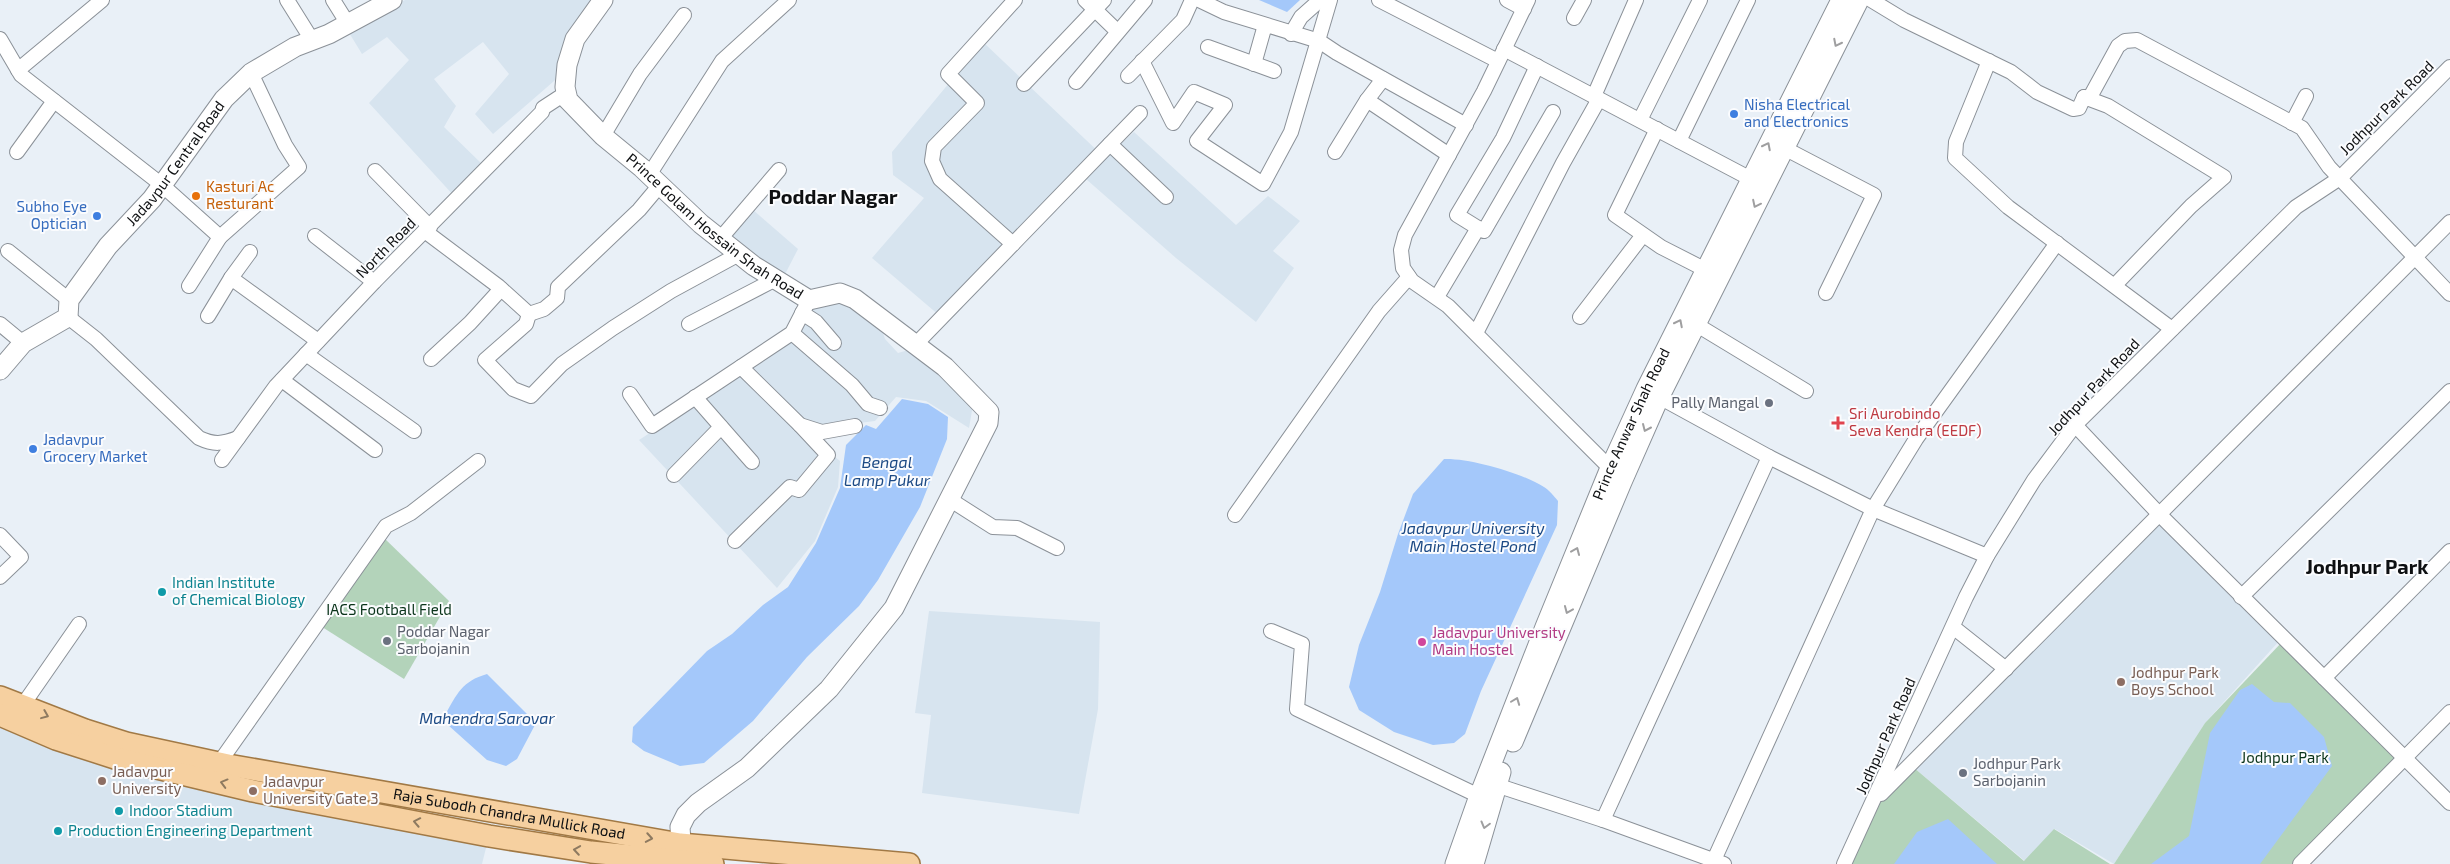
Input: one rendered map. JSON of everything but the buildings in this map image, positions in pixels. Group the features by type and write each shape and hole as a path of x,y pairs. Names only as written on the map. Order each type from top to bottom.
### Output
{"main road":[{"name":"Jadavpur Central Road","path":"0,370 23,343 69,308 108,246 162,185 224,99 251,74 295,47 348,24 392,0"},
{"path":"566,93 567,65 575,39 603,0"},
{"name":"Prince Anwar Shah Road","path":"1474,864 1496,785 1653,394 1706,270 1842,0"},
{"name":"Prince Anwar Shah Road","path":"1455,864 1479,796 1545,627 1610,468 1653,394 1697,325 1859,0"},
{"name":"Prince Golam Hossain Shah Road","path":"566,93 568,100 603,136 720,239 805,306 840,294 855,299 945,367 989,412 988,423 894,608 823,695 747,768 698,803 686,815 680,827 681,852"},
{"name":"Raja Subodh Chandra Mullick Road","path":"0,697 12,714 56,739 116,758 253,791 489,836 591,852 681,852 909,864"},
{"name":"Raja Subodh Chandra Mullick Road","path":"12,714 85,730 126,743 219,763 681,852 713,864"}],"street":[{"path":"18,70 102,0"},
{"path":"287,0 312,40"},
{"path":"333,0 348,24"},
{"path":"529,314 544,310 557,298 558,287 639,210 722,61 789,0"},
{"path":"1013,244 940,179 932,161 934,147 977,103 948,74 1015,0"},
{"path":"1085,0 1100,5 1117,31"},
{"path":"1076,82 1145,0"},
{"path":"1128,76 1183,20 1192,0"},
{"path":"1199,0 1224,12 1319,41 1383,79 1466,124"},
{"path":"1291,34 1301,17 1320,0"},
{"path":"1142,61 1173,124 1194,92 1225,105 1197,140 1263,184 1291,132 1330,0"},
{"path":"1379,0 1501,55 1537,66 1751,179"},
{"path":"1507,0 1526,4 1466,124 1405,234 1401,250 1403,268 1412,281 1437,298 1476,334 1610,468"},
{"path":"1574,18 1584,0"},
{"path":"1476,334 1597,98 1636,0"},
{"path":"1640,120 1700,0"},
{"path":"1680,141 1748,0"},
{"path":"1871,0 1904,20 2011,72 2037,92 2073,109 2079,108 2084,97"},
{"path":"1024,84 1100,5"},
{"path":"603,136 640,74 684,14"},
{"path":"1254,64 1265,25"},
{"path":"0,39 21,75 162,185 220,237"},
{"path":"2084,97 2089,99 2118,46 2125,41 2136,40 2302,128 2329,167 2450,294"},
{"path":"1208,48 1274,72"},
{"path":"1989,62 1956,142 1955,158 2008,207 2172,328"},
{"path":"1537,66 1502,138 1456,215 1484,231 1553,112"},
{"name":"Jodhpur Park Road","path":"1844,864 1876,800 1953,627 1987,556 2034,480 2075,425 2296,207 2340,178 2450,67"},
{"path":"188,286 220,237 299,167 285,145 251,74"},
{"path":"1336,152 1367,100 1383,79"},
{"name":"North Road","path":"222,460 282,380 318,341 542,112 543,108 566,93"},
{"path":"2292,123 2306,96"},
{"path":"2084,97 2108,106 2224,177 2191,206 2115,285"},
{"path":"1367,100 1449,155"},
{"path":"17,152 54,101"},
{"path":"916,344 1140,113"},
{"path":"1657,129 1615,215 1661,247 1706,270"},
{"path":"1110,144 1166,197"},
{"path":"1784,148 1874,195 1826,293"},
{"path":"720,239 779,170"},
{"path":"375,171 428,229 529,314"},
{"path":"1876,800 2450,222"},
{"path":"1437,298 1478,228"},
{"path":"1580,318 1643,235"},
{"path":"315,236 374,282"},
{"path":"1496,785 1603,820 1719,862 1873,508 1916,439 2057,243"},
{"path":"8,251 69,308 96,340 199,438 211,443 223,444 239,438"},
{"path":"208,316 231,278 250,252"},
{"path":"529,314 526,324 485,360 513,389 530,396 562,364 613,328 671,291 739,254"},
{"path":"1235,515 1379,311 1409,276"},
{"path":"231,278 318,341"},
{"path":"689,324 774,280"},
{"path":"431,359 470,323 501,289"},
{"path":"630,394 652,426 792,333 805,306 834,343"},
{"path":"0,324 23,343"},
{"path":"1697,325 1806,391"},
{"path":"792,333 852,385 868,404 880,408"},
{"path":"306,354 414,431"},
{"path":"735,541 790,487 800,490 828,455 741,367"},
{"path":"282,380 375,450"},
{"path":"2241,597 2450,391"},
{"path":"1653,394 1769,457 1873,508 1987,556"},
{"path":"695,397 752,462"},
{"path":"800,425 822,432 855,426"},
{"path":"2075,425 2160,516 2450,803"},
{"path":"674,475 721,427"},
{"path":"1603,820 1769,457"},
{"path":"219,763 386,526 411,513 478,461"},
{"path":"949,499 993,527 1017,528 1057,548"},
{"path":"0,534 21,557 0,577"},
{"path":"2324,678 2450,551"},
{"path":"12,714 79,624"},
{"path":"1953,627 2006,669"},
{"path":"1271,631 1302,644 1297,709 1479,796"},
{"path":"2300,864 2450,712"}],"shaded area":[{"path":"405,0 597,0 561,75 493,134 475,114 509,74 483,42 434,79 456,106 444,127 483,165 455,197 369,103 409,60 387,37 362,54 348,31"},
{"path":"983,42 1105,158 1134,132 1236,225 1268,196 1300,221 1273,251 1294,268 1256,322 1176,258 1086,179 947,322 872,258 924,198 893,175 892,152"},
{"path":"752,209 798,249 781,282 726,240"},
{"path":"839,298 880,324 885,339 898,353 912,349 974,399 969,428 926,401 896,397 875,421 820,428 802,422 746,367 794,336 810,304"},
{"path":"742,373 800,429 840,461 838,487 815,541 777,588 639,440"},
{"name":"Jodhpur Park Boys School","path":"2161,522 2280,640 2205,723 2114,864 2055,829 2025,861 1913,767"},
{"path":"929,611 1100,622 1098,709 1079,814 922,793 931,715 915,713"},
{"name":"Jadavpur University","path":"0,710 111,764 489,836 482,864 0,864"}],"green space":[{"name":"IACS Football Field","path":"383,537 449,601 404,679 319,625"},
{"name":"Jodhpur Park","path":"2283,641 2401,756 2294,864 2114,864 2205,723"},
{"path":"1913,767 2024,861 2054,829 2110,864 1848,864 1878,802"}],"water":[{"path":"1259,0 1300,0 1287,12"},
{"name":"Bengal Lamp Pukur","path":"902,399 928,404 948,417 947,439 920,507 878,580 859,606 807,657 753,721 704,763 680,766 644,751 632,742 633,727 707,651 732,634 763,605 788,587 816,543 840,488 846,445 866,425 876,429"},
{"name":"Jadavpur University Main Hostel Pond","path":"1444,459 1468,461 1510,472 1546,488 1558,501 1557,525 1481,691 1465,734 1454,743 1433,745 1394,732 1359,710 1349,687 1359,645 1380,592 1413,494"},
{"name":"Mahendra Sarovar","path":"487,674 536,723 517,759 506,766 487,760 448,725 445,715 461,689 472,680"},
{"path":"2252,684 2274,702 2290,703 2324,737 2332,766 2260,864 2151,864 2189,836 2210,733 2240,690"},
{"path":"1948,819 1997,864 1894,864 1917,832"}],"place":[{"name":"Nisha Electrical and Electronics","path":"1734,114"},
{"name":"Kasturi Ac Resturant","path":"196,196"},
{"name":"Subho Eye Optician","path":"97,216"},
{"name":"Pally Mangal","path":"1769,403"},
{"name":"Sri Aurobindo Seva Kendra (EEDF)","path":"1838,423"},
{"name":"Jadavpur Grocery Market","path":"33,449"},
{"name":"Indian Institute of Chemical Biology","path":"162,592"},
{"name":"Poddar Nagar Sarbojanin","path":"387,641"},
{"name":"Jadavpur University Main Hostel","path":"1422,642"},
{"name":"Jodhpur Park Boys School","path":"2121,682"},
{"name":"Jodhpur Park Sarbojanin","path":"1963,773"},
{"name":"Jadavpur University","path":"102,781"},
{"name":"Jadavpur University Gate 3","path":"253,791"},
{"name":"Indoor Stadium","path":"119,811"},
{"name":"Production Engineering Department","path":"58,831"}],"district":[{"name":"Poddar Nagar","path":"833,197"},
{"name":"Jodhpur Park","path":"2367,567"}]}
